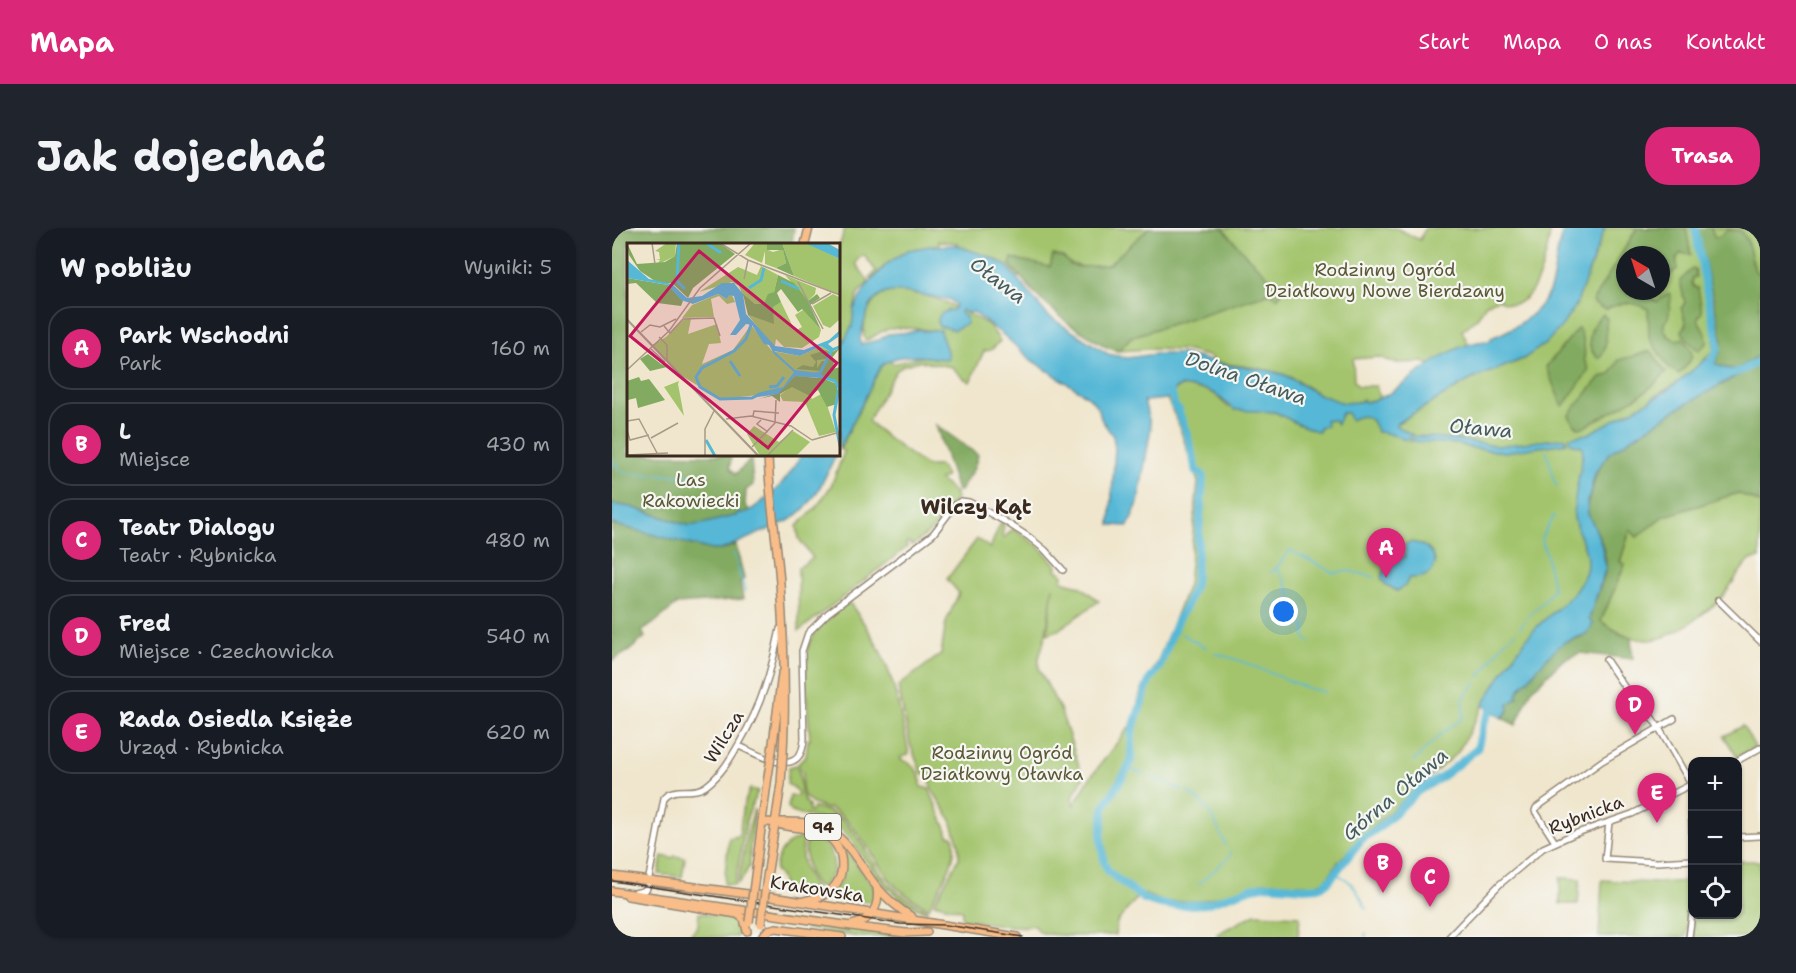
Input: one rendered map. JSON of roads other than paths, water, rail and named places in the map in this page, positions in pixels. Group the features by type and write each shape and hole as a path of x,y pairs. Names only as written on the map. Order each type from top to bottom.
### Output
{"main road":[{"path":"805,243 809,228"},
{"path":"761,937 781,784 786,684 783,669 780,580 769,487 768,456"},
{"path":"747,934 779,684 783,669"},
{"name":"94","path":"762,822 801,822 819,825 832,831 894,905 917,920"},
{"path":"775,823 823,834 833,841 840,852 841,873 833,888 823,896 802,902"},
{"name":"Krakowska","path":"612,876 802,902 1017,937"},
{"path":"851,925 865,920 873,913 878,900 877,887"},
{"path":"614,891 636,899 737,914 747,921"},
{"name":"Krakowska","path":"614,891 906,933 927,932"},
{"name":"94","path":"910,937 943,926"},
{"path":"761,937 770,930 782,928 842,937"}],"street":[{"path":"739,746 781,763 792,762 800,755 804,739 802,651 808,633 828,612 933,534 956,504 961,501 969,502 1016,528 1040,546 1063,570"},
{"path":"1718,600 1760,640"},
{"name":"Wilcza","path":"648,882 664,796 671,791 693,792 704,788 724,768 739,746 758,709 775,658 782,621"},
{"path":"1606,660 1638,707 1650,715 1688,777"},
{"path":"1556,842 1535,811 1536,808 1602,761 1674,719"},
{"path":"1742,758 1760,748"},
{"name":"Rybnicka","path":"1449,937 1513,872 1539,851 1556,842 1632,814 1688,786"},
{"path":"1609,822 1605,859 1657,862 1688,860"},
{"path":"1742,837 1760,836"},
{"path":"632,894 644,891 648,882"},
{"path":"1689,937 1691,919"}],"water":[{"path":"1564,228 1605,228 1576,305 1562,326 1545,344 1523,359 1470,380 1397,423 1396,426 1413,435 1405,440 1377,432 1371,420 1364,416 1351,420 1347,413 1342,413 1337,424 1334,420 1325,420 1327,426 1320,427 1319,432 1275,412 1235,410 1215,394 1206,390 1181,386 1176,388 1167,399 1144,401 1151,427 1138,503 1128,526 1110,525 1115,448 1113,436 1101,419 1099,409 1089,397 1031,360 973,312 967,313 961,310 960,313 966,317 967,323 954,330 939,327 940,315 953,310 956,305 949,299 893,292 883,294 874,300 865,318 860,338 861,344 879,340 888,334 920,329 922,331 941,330 948,359 905,356 888,361 881,366 840,448 840,348 852,326 854,309 866,287 887,264 908,250 958,245 988,256 1007,266 1048,316 1108,354 1127,358 1156,354 1183,354 1225,365 1267,370 1285,375 1318,394 1343,403 1363,400 1364,402 1382,397 1456,349 1490,341 1491,338 1510,330 1528,318 1548,293"},
{"path":"1707,358 1723,368 1742,368 1743,372 1677,409 1609,453 1595,473 1592,491 1587,501 1588,514 1601,543 1606,567 1589,619 1593,624 1587,633 1566,641 1549,655 1520,689 1518,697 1508,705 1509,710 1502,718 1483,705 1526,640 1576,590 1586,571 1587,557 1574,518 1575,496 1583,454 1582,446 1570,443 1569,437 1588,434 1660,395"},
{"path":"1416,436 1497,446 1566,438 1567,443 1505,452 1455,444 1409,441"},
{"path":"800,456 836,456 812,500 798,515 721,550 712,550 612,524 612,504 631,507 687,525 736,516 738,512 746,513 763,501 791,472"},
{"path":"1410,542 1421,544 1428,549 1433,555 1434,568 1429,574 1409,578 1405,586 1397,591 1385,584 1381,577 1390,564 1405,557 1405,545"}],"waterway":[{"name":"Górna Oława","path":"1695,228 1717,336 1718,348 1707,370"},
{"path":"1734,373 1760,360"},
{"name":"Górna Oława","path":"1165,386 1173,398 1174,406 1179,410 1196,472 1202,474 1203,480 1195,584 1177,621 1159,668 1150,679 1145,692 1132,732 1131,761 1104,807 1101,839 1104,862 1108,871 1144,899 1171,906 1206,904 1252,888 1269,885 1321,887 1329,881 1362,839 1381,826 1418,791 1442,777 1477,749 1484,722 1496,701"},
{"path":"1546,451 1552,471"},
{"path":"612,460 621,471 633,474 697,476 698,478"},
{"path":"1552,475 1557,487"},
{"path":"1520,628 1553,589 1541,538 1554,516"},
{"path":"1270,572 1274,571 1290,550 1334,573 1348,571 1375,577"},
{"path":"734,554 745,591"},
{"path":"1276,568 1286,582 1306,629 1304,637 1311,643"},
{"name":"Górna Oława","path":"1174,627 1178,630"},
{"path":"1479,677 1505,641 1516,632"},
{"path":"1182,634 1206,648"},
{"path":"1215,653 1307,688 1325,692"},
{"path":"1414,761 1442,733 1463,718 1463,700 1476,682"},
{"path":"1128,768 1143,774"},
{"path":"1153,778 1182,790"},
{"path":"1187,792 1206,808 1226,846"},
{"path":"1199,884 1230,856 1230,851"},
{"path":"1334,874 1350,883 1358,892 1366,909"},
{"path":"1365,937 1366,933"}],"tram line":[{"path":"612,881 900,924 946,925 1023,937"}],"place":[{"name":"Park Wschodni","path":"1386,578"},
{"name":"Fred","path":"1635,735"},
{"name":"Rada Osiedla Księże","path":"1657,823"},
{"name":"L","path":"1383,893"},
{"name":"Teatr Dialogu","path":"1430,907"}],"district":[{"name":"Wilczy Kąt","path":"976,507"}],"park label":[{"name":"Rodzinny Ogród Działkowy Nowe Bierdzany","path":"1385,280"},
{"name":"Las Rakowiecki","path":"691,490"},
{"name":"Rodzinny Ogród Działkowy Oławka","path":"1002,763"}],"water label":[{"name":"Oława","path":"998,280"},
{"name":"Dolna Oława","path":"1246,378"},
{"name":"Oława","path":"1481,428"}]}
